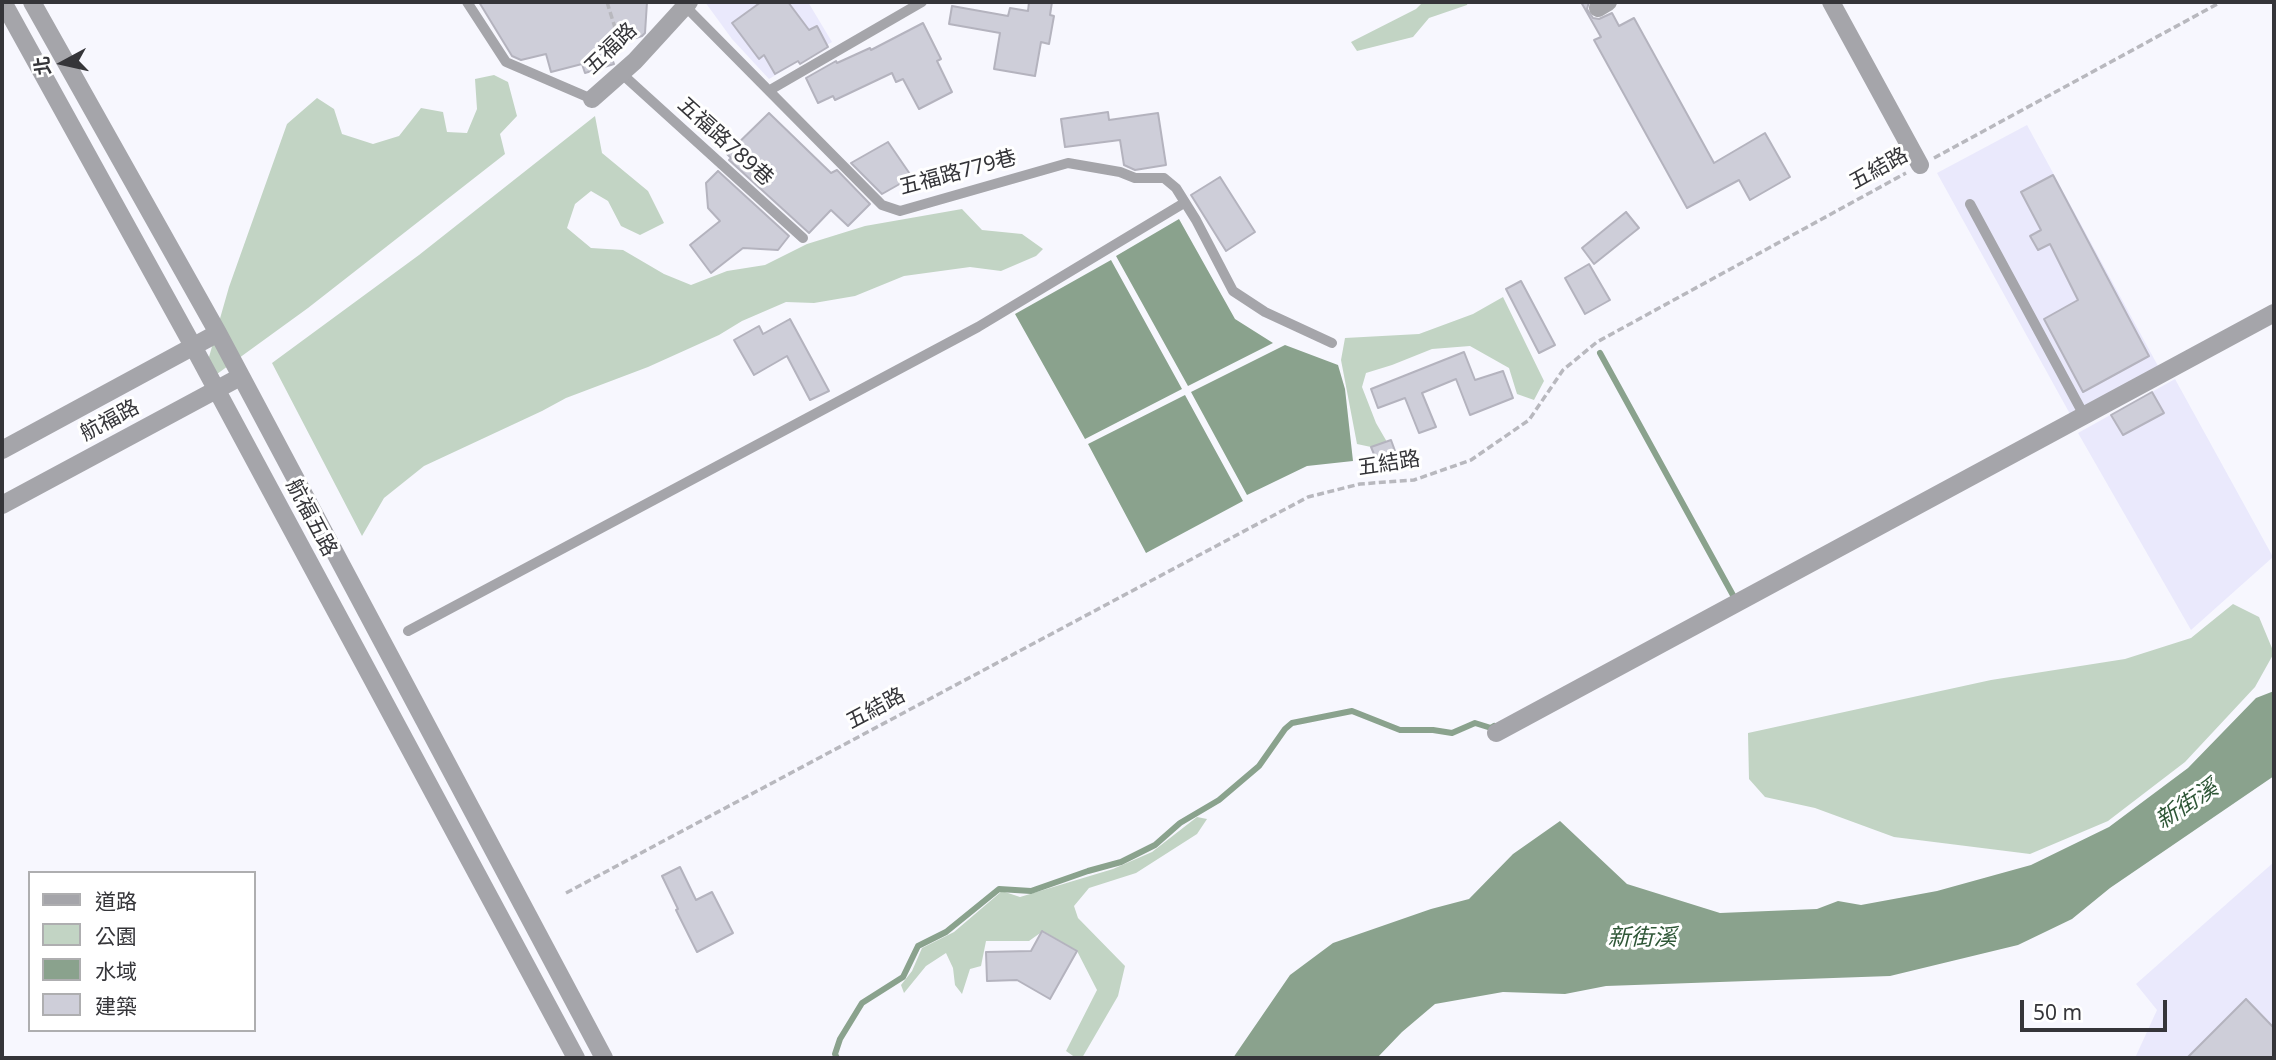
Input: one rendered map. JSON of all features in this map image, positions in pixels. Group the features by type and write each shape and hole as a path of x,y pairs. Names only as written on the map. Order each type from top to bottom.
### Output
{"street":[{"name":"航福五路","path":"3,2 193,346 576,1058"},
{"name":"航福五路","path":"32,2 218,333 599,1057"},
{"path":"1831,2 1920,165"},
{"name":"五福路","path":"592,99 622,74 687,4"},
{"path":"1496,733 2274,313"},
{"name":"航福路","path":"2,450 218,333"},
{"name":"航福路","path":"2,505 240,377"}],"lane":[{"path":"467,2 506,62 592,99"},
{"path":"770,90 922,2"},
{"name":"五福路779巷","path":"687,4 882,205 900,211 1068,163 1120,172 1135,178 1164,178 1176,188 1196,220 1233,291 1265,312 1332,343"},
{"name":"五福路789巷","path":"622,74 803,238"},
{"path":"408,631 978,327 1184,203"},
{"path":"1970,204 2085,417"}],"path":[{"path":"607,2 622,50"},
{"name":"五結路","path":"566,892 1308,497 1360,484 1414,480 1471,460 1529,420 1563,370 1597,342 2221,2"}],"shaded area":[{"path":"705,2 808,2 832,42 769,79 732,39"},
{"path":"2027,125 2158,366 2070,414 1937,173"},
{"path":"2175,379 2273,557 2191,630 2078,433"},
{"path":"2274,862 2274,1058 2135,1058 2157,1010 2136,984"}],"green space":[{"path":"1423,2 1468,2 1467,5 1429,18 1413,37 1357,51 1351,42 1416,9"},
{"path":"494,75 508,82 517,116 500,134 505,154 308,308 217,374 205,371 229,287 287,124 317,98 334,109 342,134 373,144 399,136 421,108 443,112 447,132 467,133 477,109 475,79"},
{"path":"595,116 602,153 648,191 664,223 640,235 621,226 608,201 591,191 575,204 567,228 591,248 623,250 664,274 691,285 727,271 765,265 807,244 865,226 962,209 982,230 1022,234 1043,249 1036,256 1001,271 970,267 904,276 855,296 814,303 786,302 648,367 566,398 424,466 384,498 362,536 272,363 419,255"},
{"path":"1503,297 1544,381 1534,400 1517,394 1509,368 1470,346 1432,349 1366,373 1362,387 1376,423 1387,442 1371,447 1357,444 1341,360 1345,338 1419,334 1473,314"},
{"path":"2233,604 2259,617 2274,653 2255,687 2185,762 2108,821 2030,854 1894,837 1815,808 1765,797 1749,779 1748,733 1991,680 2125,659 2191,638"},
{"path":"1197,817 1207,819 1197,834 1136,873 1089,888 1074,906 1078,918 1125,966 1118,996 1082,1058 1076,1058 1066,1051 1097,990 1077,951 1043,931 1029,941 986,941 981,966 970,969 962,994 955,985 953,968 946,953 926,966 904,993 901,985 912,971 922,948 954,932 1002,891 1020,897 1113,869 1152,852"}],"water":[{"path":"1179,219 1235,319 1273,343 1188,386 1116,256"},
{"path":"1111,260 1182,389 1085,439 1015,314"},
{"path":"1285,345 1338,365 1345,389 1353,461 1307,466 1247,495 1191,392"},
{"path":"1185,395 1243,501 1146,553 1088,444"},
{"name":"新街溪","path":"2274,691 2274,776 2110,888 2072,919 2018,945 1890,976 1606,986 1565,994 1503,992 1435,1004 1377,1058 1233,1058 1290,975 1333,943 1431,909 1469,899 1513,854 1560,821 1627,884 1720,913 1817,909 1838,901 1861,905 1937,891 2031,865 2109,827 2188,768 2256,698"}],"building":[{"path":"479,2 647,2 645,33 608,47 614,64 585,73 582,64 551,72 546,54 521,60 512,56"},
{"path":"761,2 788,2 809,30 817,26 828,47 800,64 798,61 775,74 764,55 759,59 732,23"},
{"path":"1029,2 1052,2 1050,15 1054,16 1049,44 1041,42 1035,76 994,69 1000,33 949,24 952,6 1008,16 1010,8 1028,11"},
{"path":"1581,2 1589,2 1587,9 1593,18 1599,19 1612,13 1619,26 1634,18 1714,163 1765,133 1790,177 1750,200 1739,180 1687,208 1594,40 1601,37"},
{"path":"923,23 941,59 937,61 952,92 919,109 903,79 896,82 892,73 835,100 833,96 818,103 806,78 836,61 837,63 870,48 871,50"},
{"path":"1108,112 1109,120 1158,113 1166,165 1135,170 1124,165 1120,140 1065,147 1061,119"},
{"path":"769,113 831,173 837,170 870,204 848,226 831,210 809,233 729,160 731,158 727,154"},
{"path":"888,142 912,177 882,194 851,163"},
{"path":"718,171 789,236 778,250 743,248 711,273 690,245 720,221 708,208 706,183"},
{"path":"2053,175 2149,356 2083,392 2044,319 2078,300 2050,244 2038,250 2030,236 2041,230 2021,192"},
{"path":"1220,177 1255,232 1226,251 1191,195"},
{"path":"1626,212 1639,228 1594,264 1582,248"},
{"path":"1589,264 1610,300 1585,314 1565,278"},
{"path":"1521,281 1555,345 1539,353 1506,289"},
{"path":"790,319 829,391 810,400 787,356 754,375 734,340 759,326 763,334"},
{"path":"1464,352 1475,380 1503,371 1513,398 1470,415 1456,379 1422,393 1436,427 1419,433 1405,398 1378,408 1371,389"},
{"path":"2152,392 2164,413 2123,435 2111,415"},
{"path":"1391,440 1398,459 1379,466 1371,447"},
{"path":"680,867 696,900 712,892 733,933 697,952 662,876"},
{"path":"1042,931 1077,951 1050,999 1017,980 987,981 986,952 1031,951"},
{"path":"2246,999 2274,1028 2274,1058 2187,1058"}],"waterway":[{"path":"1600,353 1734,597 1732,599"},
{"path":"837,1058 835,1054 840,1039 862,1003 903,977 918,946 946,932 999,889 1031,891 1121,862 1155,845 1180,823 1219,800 1259,766 1292,723 1352,711 1400,730 1452,733 1475,723 1491,728 1494,726"}]}
